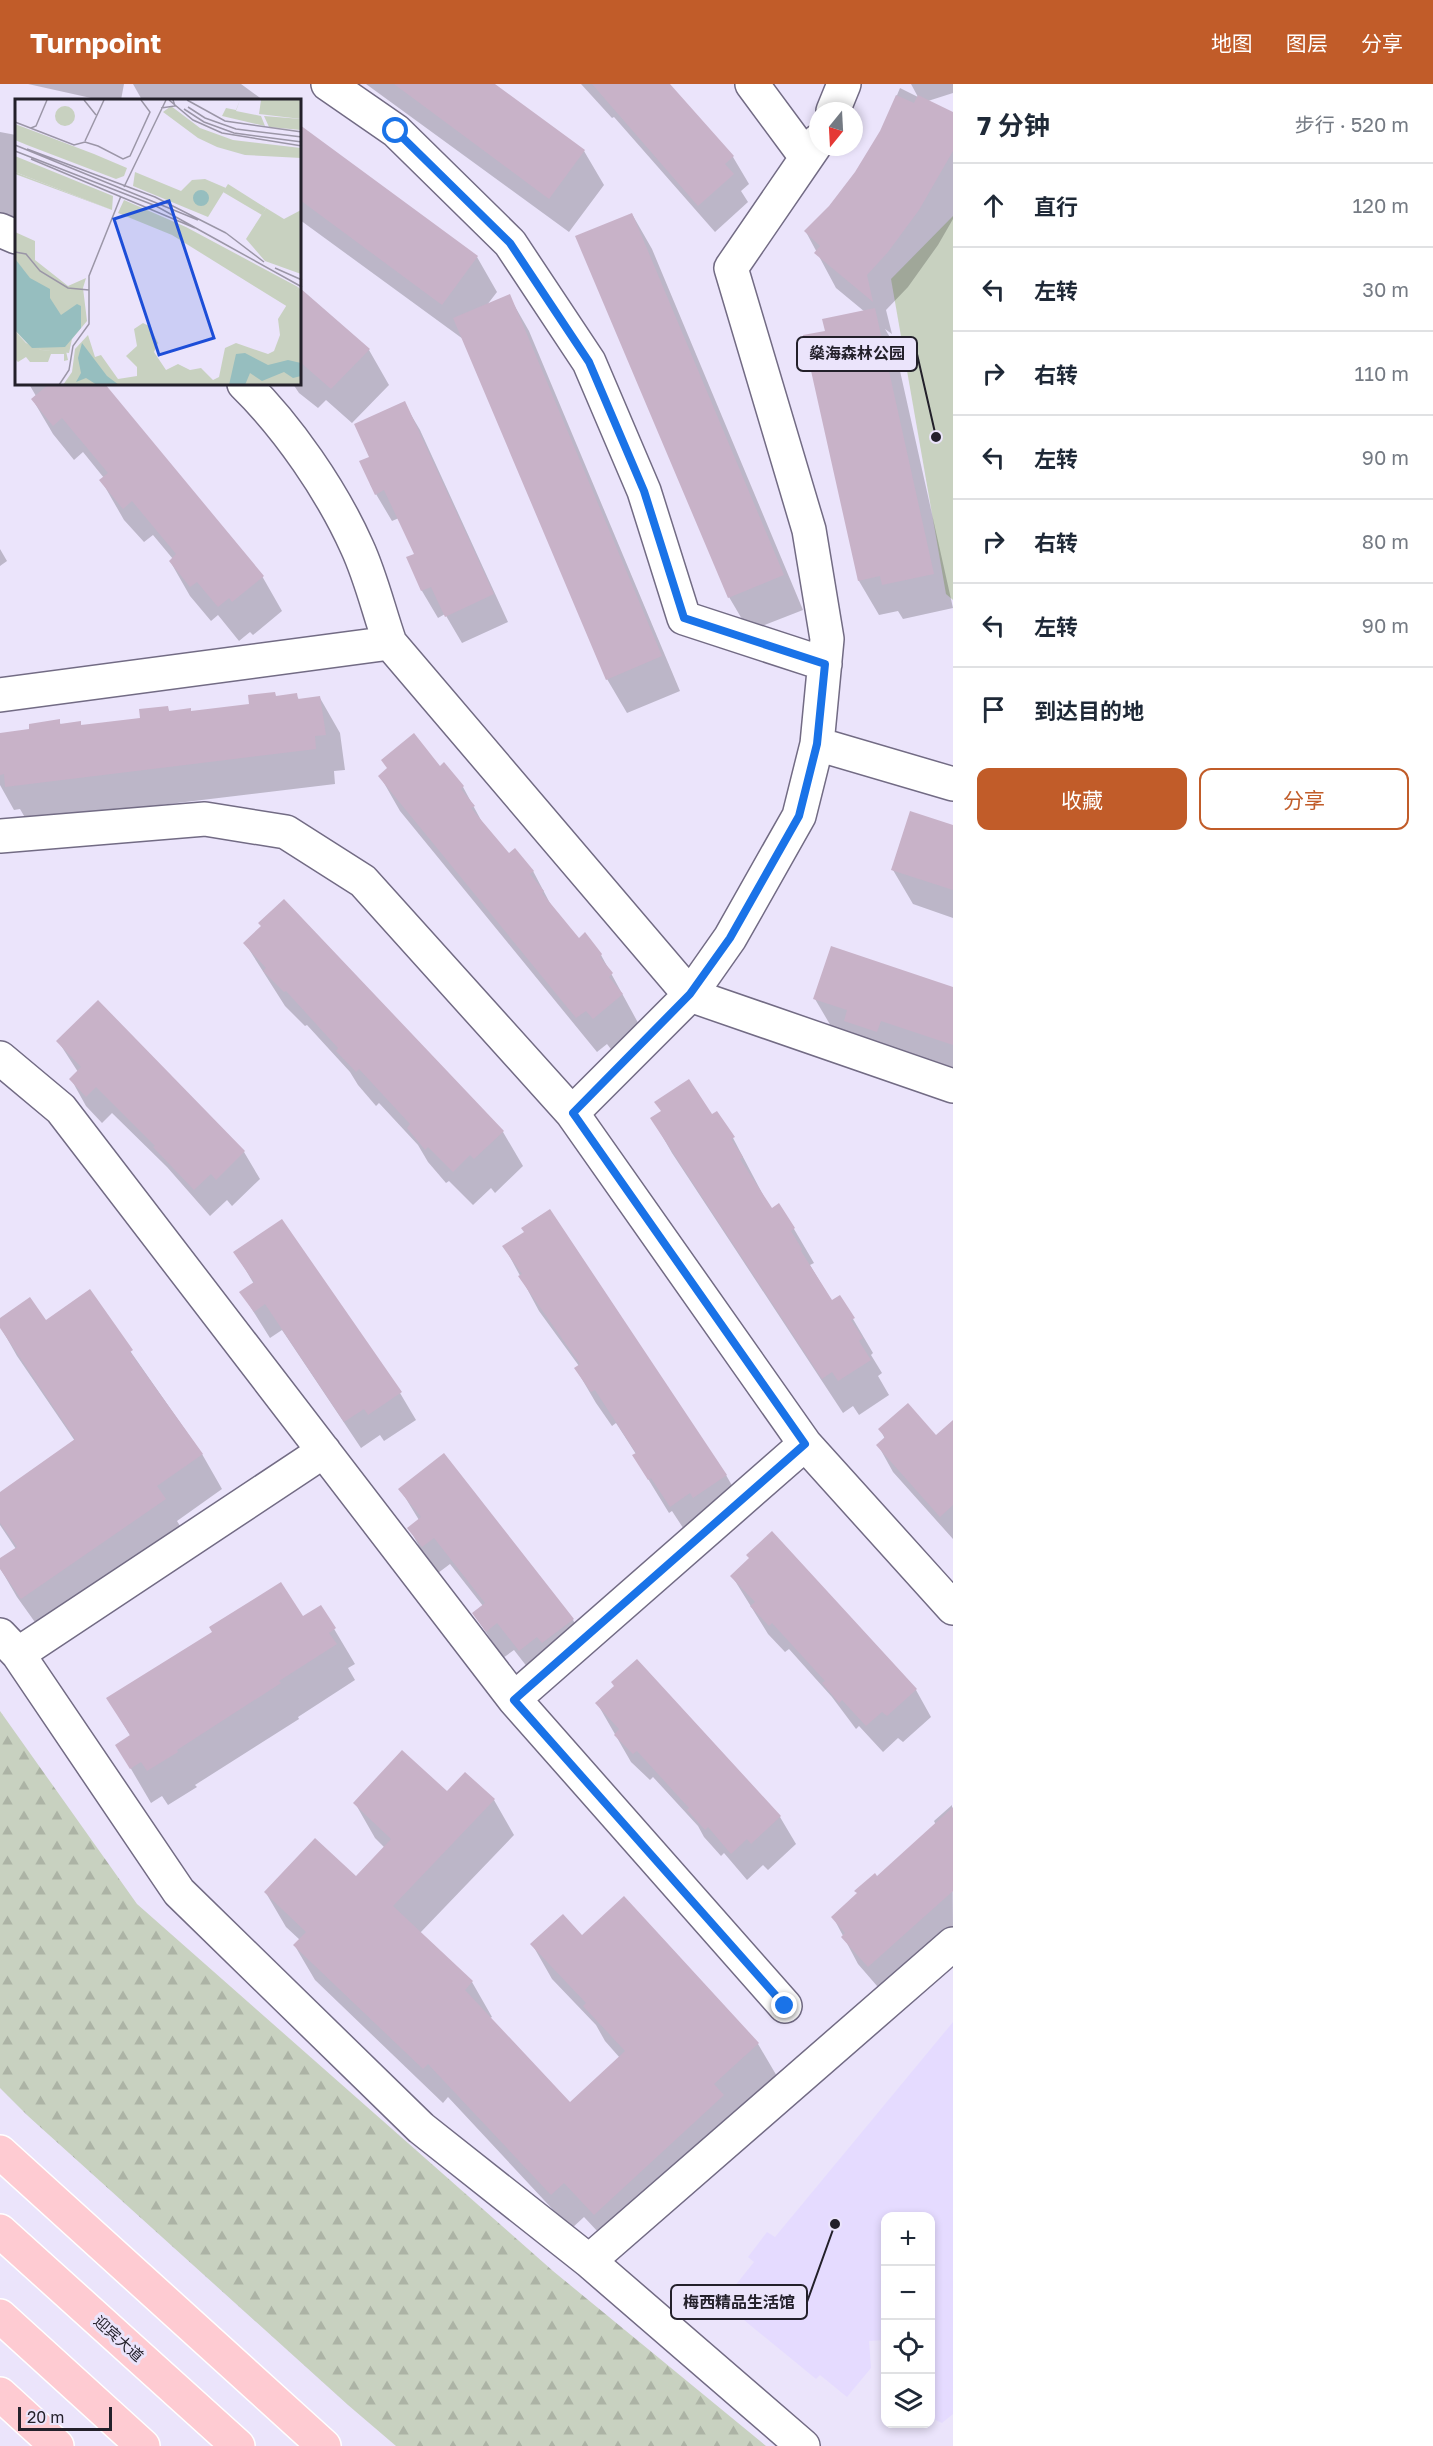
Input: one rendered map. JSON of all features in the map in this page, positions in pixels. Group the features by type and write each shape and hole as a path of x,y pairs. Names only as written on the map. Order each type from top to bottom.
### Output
{"main road":[{"path":"0,2152 324,2446"},
{"name":"迎宾大道","path":"0,2231 238,2446"},
{"path":"0,2316 143,2446"},
{"path":"0,2394 57,2446"}],"lane":[{"path":"328,84 396,131 510,243 589,362 644,491 684,618 825,664"},
{"path":"752,84 809,146"},
{"path":"837,102 844,84"},
{"path":"573,1113 690,994 730,938 799,816 817,744 827,639 809,530 731,268 809,153"},
{"path":"0,230 15,237"},
{"path":"246,386 263,402 314,470 358,547 390,643 690,994 953,1086"},
{"path":"0,695 390,643"},
{"path":"817,744 953,784"},
{"path":"0,836 205,819 286,832 363,881 573,1113 805,1444 953,1608"},
{"path":"0,1058 61,1110 514,1700 785,2006"},
{"path":"514,1700 805,1444"},
{"path":"324,1451 9,1644 179,1892 421,2128 589,2260 803,2446"},
{"path":"589,2260 953,1944"}],"shaded area":[{"path":"953,2022 953,2414 942,2423 935,2420 935,2212 881,2212 881,2340 869,2341 871,2368 847,2397 820,2375 816,2379 722,2302 754,2262 748,2257 767,2232 775,2237"}],"green space":[{"path":"953,216 953,600 946,594 891,279"},
{"path":"0,1711 137,1904 553,2271 766,2446 396,2446 28,2116 0,2088"}],"building":[{"path":"394,84 495,84 585,150 549,199"},
{"path":"592,84 670,84 734,156 725,164 734,174 698,206"},
{"path":"896,95 914,103 918,95 953,112 953,151 919,210 888,252 867,275 873,302 814,253 820,246 804,231 829,206 855,172 880,131"},
{"path":"302,126 478,256 442,305 302,201"},
{"path":"632,213 784,575 728,598 575,236"},
{"path":"302,290 370,349 331,389 302,364"},
{"path":"510,294 662,656 606,680 453,318"},
{"path":"875,308 934,574 882,585 880,576 858,581 803,335 825,331 822,319"},
{"path":"47,386 107,386 264,576 232,602 229,598 218,607 197,582 190,587 169,561 176,554 132,501 123,509 99,480 108,473 62,418 53,426 31,399"},
{"path":"405,401 494,594 445,617 431,587 421,591 406,557 414,554 384,490 375,495 359,461 369,457 354,424"},
{"path":"275,692 276,696 297,693 298,699 320,696 326,735 315,736 316,749 5,787 4,774 0,775 0,733 29,729 29,724 60,719 60,724 81,721 81,725 140,718 139,709 168,706 169,711 191,708 191,711 249,704 248,695"},
{"path":"414,733 440,766 444,762 464,786 461,789 475,806 471,808 509,853 515,848 534,871 530,874 544,891 542,893 579,938 585,932 602,954 600,957 613,973 609,977 623,994 593,1019 586,1011 576,1018 378,776 387,768 381,760"},
{"path":"910,811 953,825 953,890 891,870"},
{"path":"284,899 504,1131 474,1159 470,1155 453,1172 428,1147 425,1150 407,1128 410,1124 359,1069 356,1072 336,1051 338,1048 286,991 284,992 263,971 266,968 243,943 261,926 258,923"},
{"path":"831,946 953,987 953,1045 881,1021 877,1032 844,1021 847,1010 813,999"},
{"path":"98,1000 245,1151 216,1180 211,1174 194,1190 153,1147 155,1146 96,1087 86,1097 69,1079 81,1067 56,1041"},
{"path":"689,1079 712,1114 717,1111 735,1137 731,1139 743,1157 740,1159 772,1208 779,1203 795,1228 791,1231 801,1251 832,1300 840,1295 855,1318 851,1320 863,1338 859,1341 871,1360 838,1381 832,1372 822,1379 650,1118 661,1111 654,1102"},
{"path":"550,1209 727,1475 693,1498 690,1493 670,1507 651,1478 648,1480 632,1455 636,1453 595,1390 591,1392 574,1368 580,1364 518,1276 522,1274 502,1246 524,1232 521,1228"},
{"path":"282,1219 402,1392 368,1415 364,1409 344,1422 265,1304 254,1312 239,1292 254,1282 233,1252"},
{"path":"90,1289 133,1350 130,1352 203,1454 157,1486 166,1499 21,1599 0,1569 0,1558 17,1547 0,1523 0,1492 75,1439 0,1328 0,1318 30,1297 46,1320"},
{"path":"908,1403 936,1435 953,1420 953,1505 940,1517 876,1445 885,1437 878,1429"},
{"path":"444,1453 574,1619 542,1643 537,1637 519,1651 497,1623 486,1632 472,1613 485,1603 434,1538 422,1547 407,1528 421,1517 398,1489"},
{"path":"772,1531 917,1689 887,1716 882,1712 866,1726 842,1700 839,1703 822,1683 825,1681 772,1623 769,1626 750,1606 755,1602 730,1576 749,1558 746,1555"},
{"path":"281,1582 303,1616 321,1605 336,1628 329,1633 337,1644 147,1771 141,1762 130,1769 115,1745 130,1735 106,1698 212,1632 209,1627"},
{"path":"637,1659 781,1816 751,1844 747,1839 731,1854 708,1827 705,1830 687,1810 689,1808 637,1751 633,1754 614,1735 619,1729 595,1703 614,1686 611,1682"},
{"path":"402,1750 447,1791 465,1772 495,1799 393,1906 473,1981 465,1990 570,2102 625,2051 583,2006 586,2003 530,1944 563,1914 582,1935 624,1896 759,2043 714,2084 724,2095 594,2215 564,2183 551,2195 428,2064 423,2069 293,1945 306,1932 264,1892 315,1838 356,1876 391,1839 353,1803"},
{"path":"953,1807 953,1891 868,1967 841,1937 845,1933 831,1917 857,1893 854,1891 875,1873 877,1876"}],"place":[{"name":"燊海森林公园","path":"936,437"},
{"name":"梅西精品生活馆","path":"835,2224"}],"route":[{"path":"396,131 510,243 589,362 644,491 684,618 825,664 817,744 799,816 730,938 690,994 573,1113 805,1444 514,1700 785,2006"}]}
